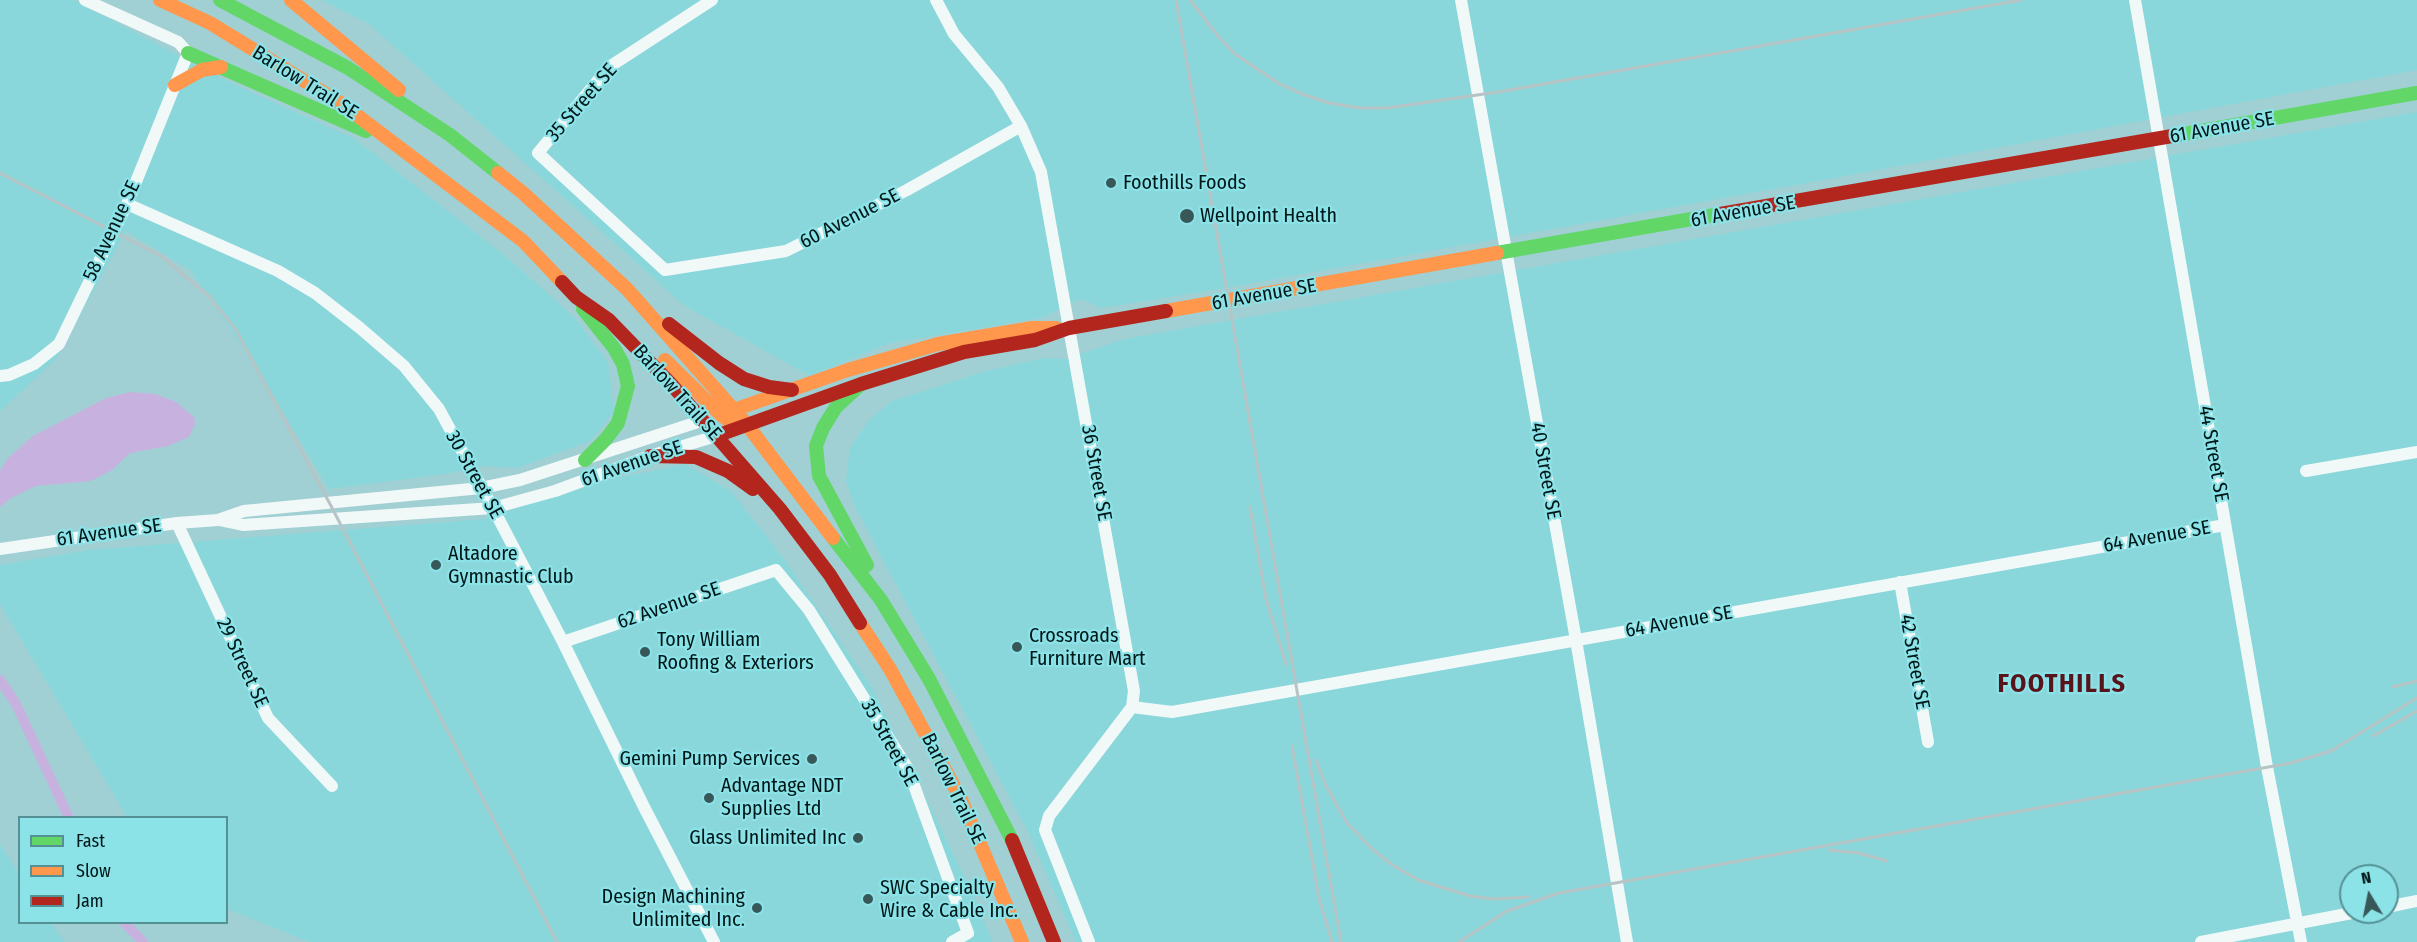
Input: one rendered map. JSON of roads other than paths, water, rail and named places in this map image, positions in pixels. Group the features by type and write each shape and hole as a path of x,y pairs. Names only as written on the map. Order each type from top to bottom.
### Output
{"main road":[{"name":"Barlow Trail SE","path":"160,0 210,23 322,91 398,145 523,241 576,297 609,320 704,420 722,434 830,575 890,669 960,797 1021,941"},
{"name":"Barlow Trail SE","path":"220,0 348,68 450,135 523,193 627,289 728,412 748,426 881,600 929,679 1011,837 1054,942"},
{"path":"291,0 450,135"},
{"path":"188,53 398,145"},
{"path":"175,85 202,70 221,67"},
{"name":"61 Avenue SE","path":"704,420 848,370 938,344 1032,328 1069,328 1506,254 2417,93"},
{"path":"627,289 719,363 744,379 768,387 792,390"},
{"path":"576,297 581,307 614,348 623,364 627,387 618,423 606,439 585,459"},
{"path":"609,320 625,323 728,412"},
{"name":"61 Avenue SE","path":"722,434 861,384 964,352 1035,340 1069,328"},
{"path":"861,384 836,407 823,428 816,446 819,476 876,581 881,600"},
{"path":"722,434 835,554 856,566"},
{"path":"650,456 696,457 728,471 780,509"}],"street":[{"path":"85,0 178,42 188,53"},
{"name":"35 Street SE","path":"666,270 538,153 609,67 712,0"},
{"name":"36 Street SE","path":"936,0 954,34 998,87 1021,126 1041,172 1130,668 1134,692 1132,707"},
{"name":"40 Street SE","path":"1461,0 1576,640 1627,942"},
{"name":"44 Street SE","path":"2135,0 2267,767 2301,942"},
{"name":"58 Avenue SE","path":"0,376 9,375 34,364 59,344 127,204 188,53"},
{"name":"60 Avenue SE","path":"666,270 786,251 907,190 1021,126"},
{"name":"30 Street SE","path":"127,204 278,271 315,293 404,366 439,409 563,642 644,807 714,942"},
{"name":"61 Avenue SE","path":"0,549 177,523 218,520 244,511 481,488 520,480 704,420"},
{"name":"61 Avenue SE","path":"218,520 243,525 493,508 555,490 650,456 722,434"},
{"path":"2306,471 2417,452"},
{"name":"29 Street SE","path":"177,523 268,718 332,786"},
{"name":"64 Avenue SE","path":"1132,707 1172,712 2225,525"},
{"name":"35 Street SE","path":"776,570 809,610 908,769 968,933 952,942"},
{"name":"62 Avenue SE","path":"563,642 776,570"},
{"name":"42 Street SE","path":"1900,582 1928,742"},
{"path":"1089,942 1045,830 1048,816 1132,707"},
{"path":"2399,905 2417,902"},
{"path":"2201,942 2339,915"}],"waterway":[{"path":"0,680 16,704 68,816"},
{"path":"126,924 143,942"}],"railway":[{"path":"1176,0 1341,942"},
{"path":"1190,0 1235,54 1278,83 1329,103 1360,108 1387,108 1498,92 2021,0"},
{"path":"0,173 161,256 209,296 236,330 330,504 557,942"},
{"path":"1250,507 1266,599 1286,664"},
{"path":"2393,687 2417,681"},
{"path":"1459,942 1507,911 1559,893 2291,763 2331,751 2417,698"},
{"path":"2373,736 2417,711"},
{"path":"1292,746 1319,898 1332,942"},
{"path":"1316,760 1325,784 1347,823 1372,849 1391,864 1418,880 1470,896 1492,899 1529,897"},
{"path":"1829,850 1859,853 1887,861"}],"place":[{"name":"Foothills Foods","path":"1111,183"},
{"name":"Wellpoint Health","path":"1187,216"},
{"name":"Altadore Gymnastic Club","path":"436,565"},
{"name":"Crossroads Furniture Mart","path":"1017,647"},
{"name":"Tony William Roofing & Exteriors","path":"645,652"},
{"name":"Gemini Pump Services","path":"812,759"},
{"name":"Advantage NDT Supplies Ltd","path":"709,798"},
{"name":"Glass Unlimited Inc","path":"858,838"},
{"name":"SWC Specialty Wire & Cable Inc.","path":"868,899"},
{"name":"Design Machining Unlimited Inc.","path":"757,908"}],"district":[{"name":"FOOTHILLS","path":"2062,685"}]}
